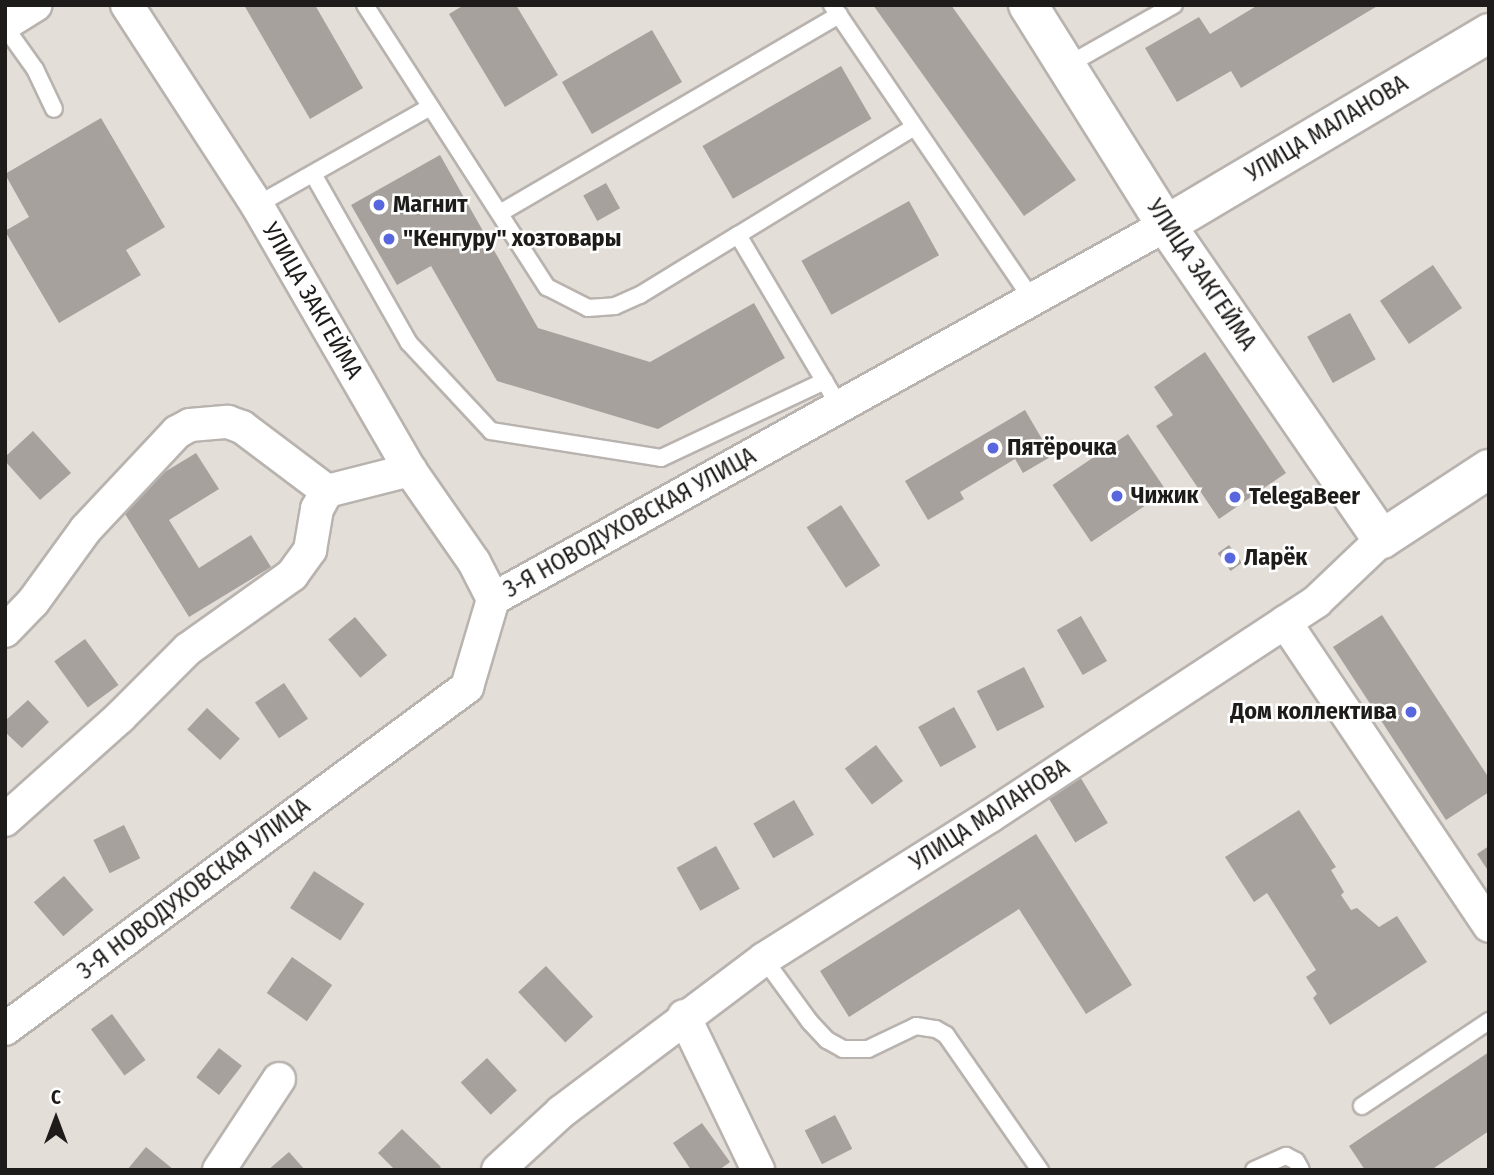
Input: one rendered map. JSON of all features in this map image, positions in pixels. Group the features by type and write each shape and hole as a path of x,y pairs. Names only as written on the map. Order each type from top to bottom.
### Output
{"street":[{"path":"5,25 36,5"},
{"name":"УЛИЦА ЗАКГЕЙМА","path":"127,5 257,205 410,470 474,562 493,599"},
{"name":"УЛИЦА ЗАКГЕЙМА","path":"1028,5 1166,225 1382,540"},
{"name":"УЛИЦА МАЛАНОВА","path":"1166,225 1489,33"},
{"name":"3-Я НОВОДУХОВСКАЯ УЛИЦА","path":"5,1029 467,687 493,599 832,394 1032,299 1166,225"},
{"path":"5,631 33,602 86,529 177,432 190,425 228,422 242,427 327,491"},
{"name":"УЛИЦА МАЛАНОВА","path":"498,1170 561,1112 684,1016 764,959 990,816 1317,601 1382,540 1489,469"},
{"path":"5,820 120,717 188,649 292,575 310,550 317,509 327,491 410,470"},
{"path":"1285,622 1489,926"},
{"path":"684,1016 758,1170"},
{"path":"219,1170 279,1079"}],"lane":[{"path":"365,5 547,287 588,307 615,306 640,295 914,127"},
{"path":"1066,66 1174,5"},
{"path":"500,213 835,10 1032,299"},
{"path":"5,25 35,69 54,109"},
{"path":"257,205 430,107"},
{"path":"313,174 409,342 491,431 661,458 832,394 738,235"},
{"path":"764,959 810,1022 827,1040 843,1049 868,1049 916,1026 936,1029 946,1035 1040,1170"},
{"path":"1362,1106 1489,1021"},
{"path":"1254,1170 1286,1156 1296,1161 1301,1170"}],"building":[{"path":"244,5 315,5 363,88 310,119"},
{"path":"464,5 516,5 558,75 505,107 449,14"},
{"path":"873,5 951,5 1076,180 1024,216"},
{"path":"1258,5 1379,5 1241,88 1231,71 1177,102 1145,48 1199,17 1210,34"},
{"path":"652,30 682,82 592,134 562,82"},
{"path":"841,66 872,119 733,199 702,146"},
{"path":"101,118 165,227 126,250 141,275 59,323 5,231 29,217 5,174"},
{"path":"440,155 538,328 650,362 754,303 785,358 658,429 497,381 431,266 397,285 351,205"},
{"path":"606,183 620,208 597,221 583,196"},
{"path":"909,201 939,255 831,315 801,261"},
{"path":"1433,265 1462,308 1409,344 1380,301"},
{"path":"1350,313 1376,359 1333,383 1307,337"},
{"path":"1205,352 1286,473 1219,519 1156,426 1173,415 1154,387"},
{"path":"1025,410 1052,456 1023,473 1015,459 960,492 964,499 928,520 905,481"},
{"path":"33,431 71,473 40,500 5,461 5,457"},
{"path":"1128,434 1167,491 1091,542 1053,485"},
{"path":"196,453 219,489 169,520 199,568 251,535 271,567 189,617 117,501"},
{"path":"841,505 880,565 846,588 807,527"},
{"name":"Ларёк","path":"1229,545 1242,563 1231,571 1218,553"},
{"name":"Дом коллектива","path":"1382,615 1489,778 1489,792 1446,820 1333,647"},
{"path":"1081,616 1107,661 1083,675 1057,630"},
{"path":"355,617 387,655 360,678 328,639"},
{"path":"85,639 119,685 88,707 54,661"},
{"path":"1024,667 1044,707 997,731 977,691"},
{"path":"284,683 308,719 279,738 255,703"},
{"path":"28,700 49,722 22,748 5,732 5,721"},
{"path":"954,707 976,747 940,767 918,727"},
{"path":"207,708 240,739 220,760 187,729"},
{"path":"876,745 903,781 872,804 845,768"},
{"path":"1079,775 1108,823 1075,843 1046,795"},
{"path":"794,800 814,835 773,858 753,824"},
{"path":"1299,810 1336,867 1331,870 1344,892 1341,895 1351,910 1357,908 1379,927 1397,916 1427,962 1330,1025 1313,998 1317,994 1306,977 1316,970 1267,893 1254,902 1225,857"},
{"path":"124,825 140,858 110,873 93,840"},
{"path":"1036,834 1132,985 1086,1014 1019,909 849,1017 820,971"},
{"path":"716,846 740,889 700,911 677,868"},
{"path":"1489,846 1489,872 1477,854"},
{"path":"314,871 364,904 340,941 290,908"},
{"path":"64,876 94,910 63,936 34,902"},
{"path":"292,957 332,985 307,1021 267,993"},
{"path":"546,966 593,1016 565,1042 518,992"},
{"path":"112,1014 146,1060 124,1075 91,1029"},
{"path":"219,1048 242,1066 219,1095 196,1077"},
{"path":"1489,1052 1489,1131 1431,1170 1365,1170 1349,1146"},
{"path":"487,1058 517,1090 491,1115 461,1083"},
{"path":"835,1115 852,1149 822,1164 805,1130"},
{"path":"702,1123 730,1162 719,1170 691,1170 673,1143"},
{"path":"402,1129 441,1167 438,1170 395,1170 378,1153"},
{"path":"146,1147 174,1170 127,1170"},
{"path":"289,1152 305,1170 268,1170"}],"place":[{"name":"Магнит","path":"379,205"},
{"name":"\"Кенгуру\" хозтовары","path":"389,239"},
{"name":"Пятёрочка","path":"993,448"},
{"name":"Чижик","path":"1117,496"},
{"name":"TelegaBeer","path":"1235,497"},
{"name":"Ларёк","path":"1230,558"},
{"name":"Дом коллектива","path":"1411,712"}]}
